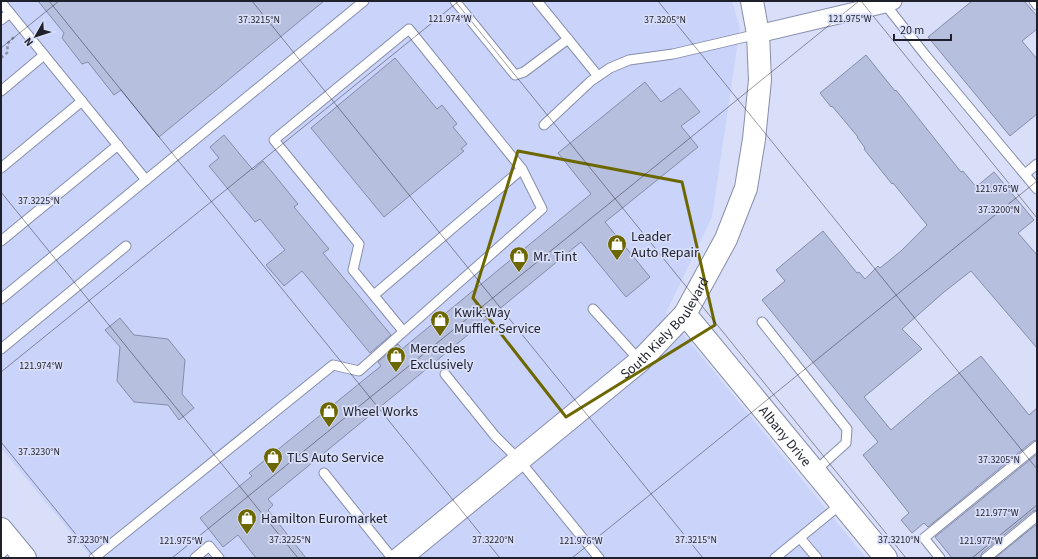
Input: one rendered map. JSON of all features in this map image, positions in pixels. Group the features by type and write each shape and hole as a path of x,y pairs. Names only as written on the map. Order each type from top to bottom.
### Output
{"main road":[{"name":"South Kiely Boulevard","path":"400,558 640,360 685,314 726,239 746,188 754,139 760,80 758,34 752,1"},
{"name":"Albany Drive","path":"685,314 886,558"}],"street":[{"path":"758,34 889,3"}],"lane":[{"path":"1,299 364,1"},
{"path":"455,1 515,75 524,72 568,40"},
{"path":"537,1 598,76"},
{"path":"1034,1 1037,5"},
{"path":"1,2 146,180"},
{"path":"889,3 926,56 1037,189"},
{"path":"1,20 10,13"},
{"path":"94,558 333,365 359,372 403,331 542,209 522,169 409,29 274,140 359,244 353,270 403,331"},
{"path":"544,125 598,76 610,68 629,60 673,54 758,34"},
{"path":"1,91 44,55"},
{"path":"1,168 82,101"},
{"path":"1,241 118,145"},
{"path":"1025,174 1037,164"},
{"path":"374,295 522,169"},
{"path":"1,348 126,246"},
{"path":"593,308 640,360"},
{"path":"762,322 847,429 846,443 815,471"},
{"path":"445,374 496,436 519,460 599,558"},
{"path":"940,558 924,538 1037,446"},
{"path":"324,474 392,558"},
{"path":"775,558 842,504"},
{"path":"986,558 1037,516"},
{"path":"800,538 817,558"},
{"path":"195,558 209,546 219,558"}],"path":[{"path":"1,58 8,52 8,42 17,34"}],"highlighted area":[{"path":"518,151 682,182 715,325 566,417 473,298"}],"shaded area":[{"path":"1,1 732,1 740,28 712,217 666,313 866,558 92,558 1,448"}],"building":[{"path":"38,1 324,1 159,137 121,90 114,95 88,62 82,64 62,38 64,33"},
{"path":"972,1 1024,1 1037,16 1037,29 1022,41 1037,59 1037,114 1010,136 928,37"},
{"path":"866,55 895,91 896,90 961,172 963,171 976,187 994,172 1034,220 1018,233 1037,255 1037,348 971,271 944,292 902,329 922,349 864,397 891,430 935,392 981,356 1029,415 1037,408 1037,440 1033,441 928,527 924,523 912,533 901,520 909,513 863,455 878,442 762,300 785,281 776,270 823,231 857,273 859,272 865,279 878,266 880,268 901,251 927,225 864,149 865,148 858,137 820,93"},
{"path":"395,58 437,109 442,105 457,124 453,127 467,144 461,149 464,151 384,217 311,128"},
{"path":"645,82 661,102 680,88 700,112 681,126 698,147 605,222 650,277 626,297 581,242 268,499 273,505 268,510 306,558 256,558 238,535 223,547 200,518 252,476 249,473 381,366 378,362 398,344 402,349 591,194 558,153"},
{"path":"224,135 253,170 263,161 298,204 294,207 329,249 323,253 391,335 370,353 302,271 284,286 266,265 285,250 260,219 255,222 209,166 219,158 210,147"},
{"path":"120,318 134,335 168,339 185,360 182,394 194,408 179,420 168,405 134,402 117,381 120,347 105,330"},
{"path":"1037,454 1037,510 1033,511 982,553 980,558 952,558 935,537"},
{"path":"1037,524 1037,558 995,558"}],"place":[{"name":"Leader Auto Repair","path":"617,261"},
{"name":"Mr. Tint","path":"519,273"},
{"name":"Kwik-Way Muffler Service","path":"440,337"},
{"name":"Mercedes Exclusively","path":"396,373"},
{"name":"Wheel Works","path":"329,428"},
{"name":"TLS Auto Service","path":"273,474"},
{"name":"Hamilton Euromarket","path":"247,535"}]}
